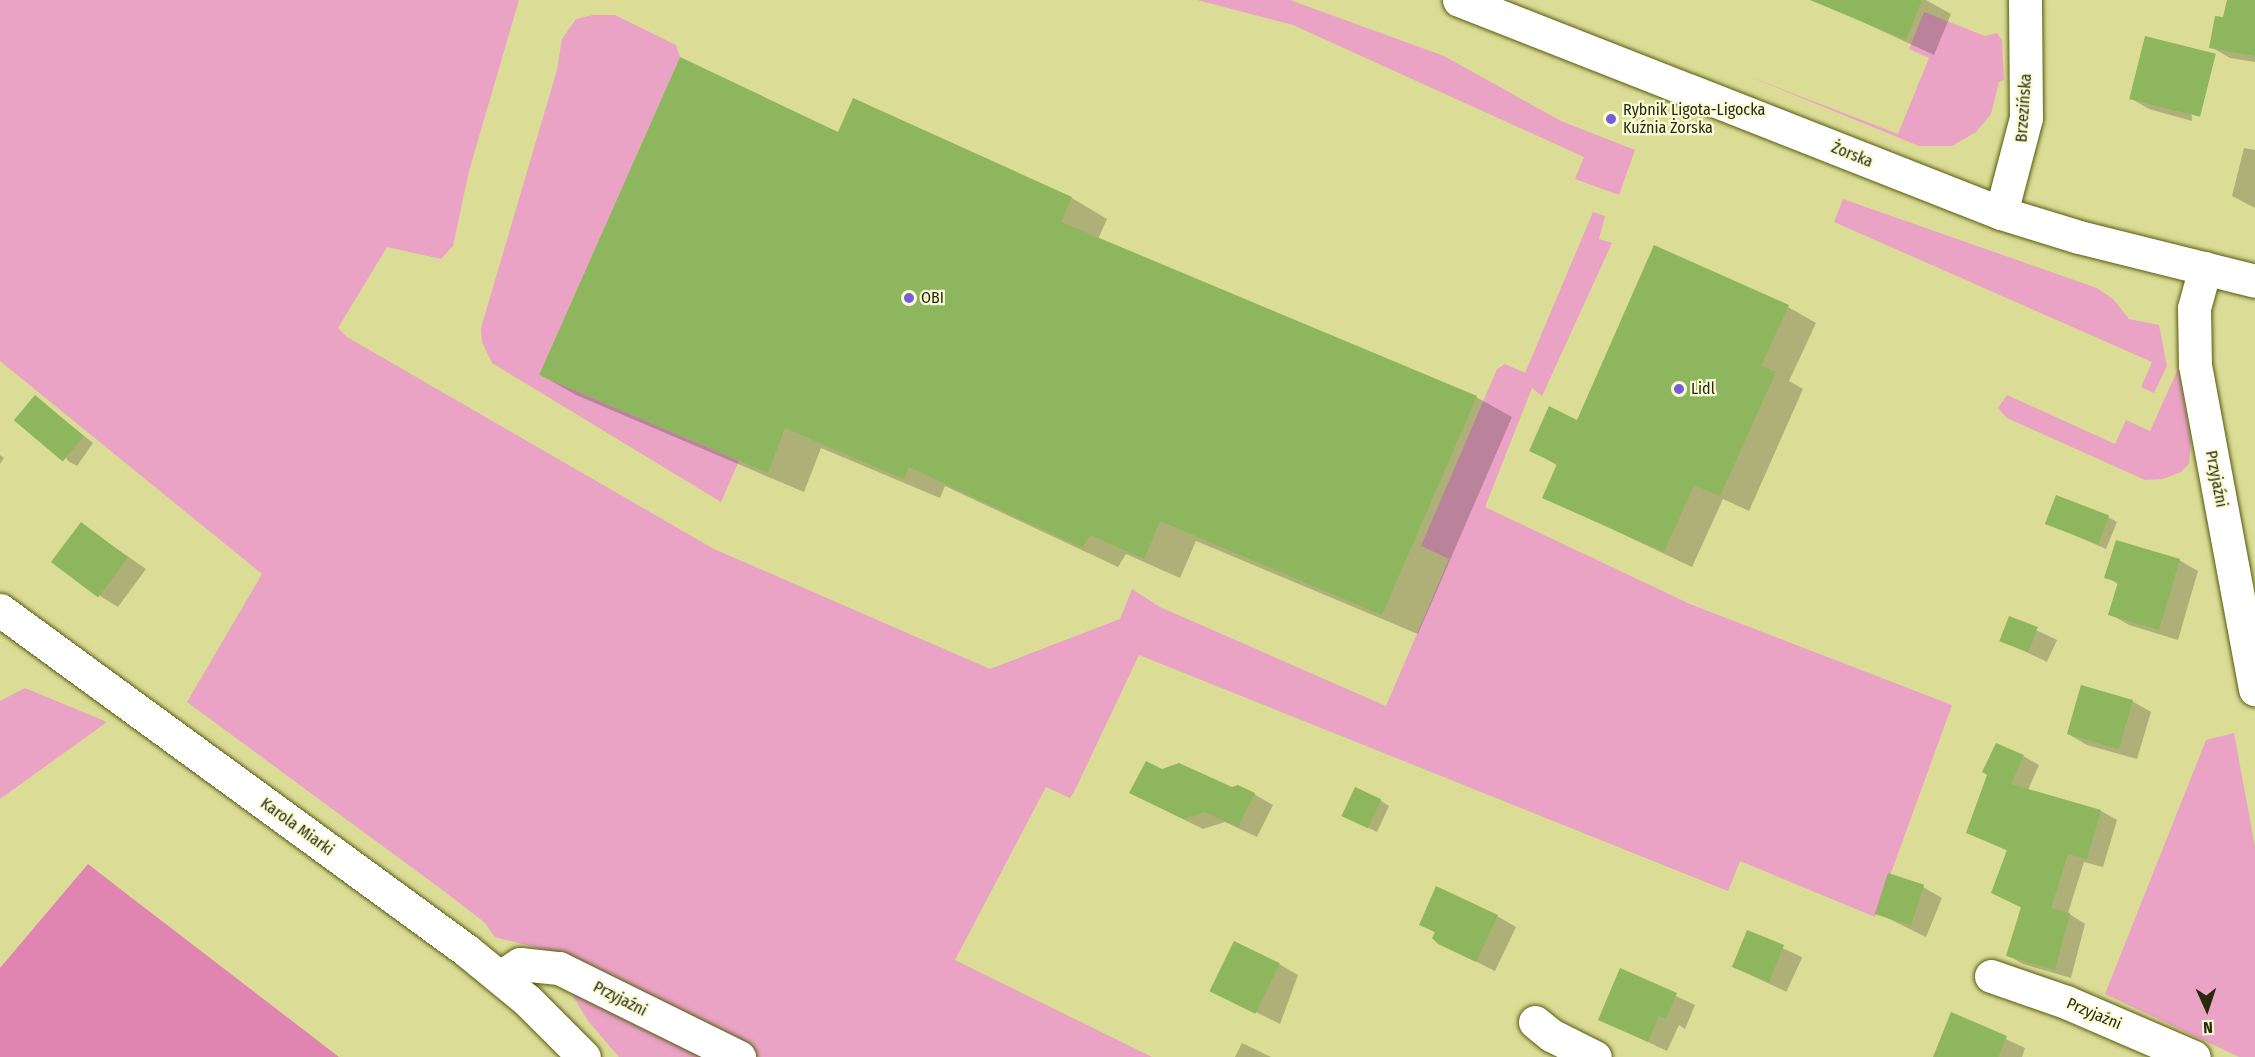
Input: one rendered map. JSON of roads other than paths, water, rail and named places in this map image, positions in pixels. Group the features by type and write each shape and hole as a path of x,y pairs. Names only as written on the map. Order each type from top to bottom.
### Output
{"street":[{"name":"Żorska","path":"1459,0 2001,213 2079,237 2255,281"},
{"name":"Brzezińska","path":"2001,213 2016,166 2026,118 2025,0"},
{"name":"Przyjaźni","path":"2205,268 2193,322 2195,365 2255,689"},
{"name":"Karola Miarki","path":"0,610 500,977 584,1057"},
{"name":"Przyjaźni","path":"500,977 515,965 526,963 559,968 739,1057"},
{"name":"Przyjaźni","path":"1991,976 2066,1002 2194,1057"},
{"path":"1534,1022 1551,1035 1595,1057"}],"place":[{"name":"Rybnik Ligota-Ligocka Kuźnia Żorska","path":"1611,119"},
{"name":"OBI","path":"909,298"},
{"name":"Lidl","path":"1679,389"}]}
